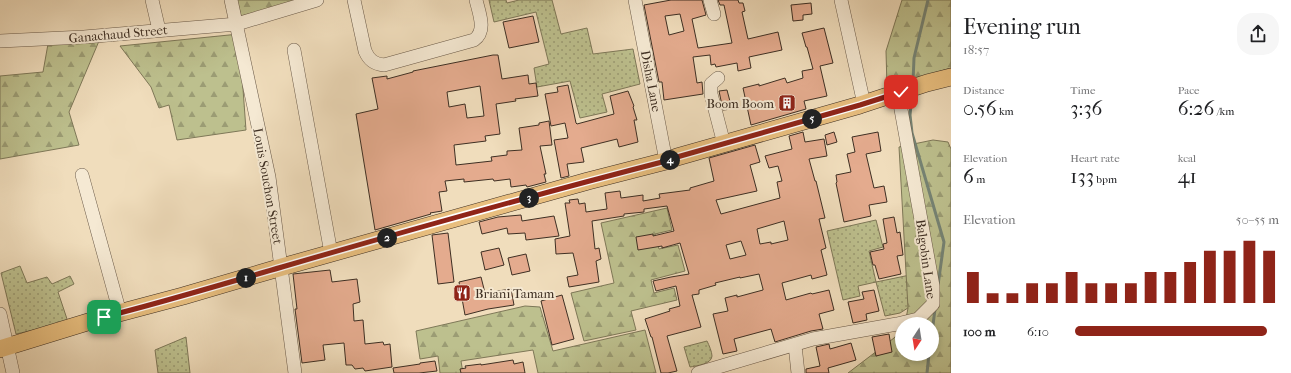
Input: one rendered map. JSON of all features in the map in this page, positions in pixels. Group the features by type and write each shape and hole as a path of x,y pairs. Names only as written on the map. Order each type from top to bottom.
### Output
{"main road":[{"path":"4,346 190,295 282,267 588,181 666,161 864,104 927,83 951,77"}],"street":[{"path":"152,0 159,30"},
{"name":"Louis Souchon Street","path":"231,0 269,177 295,373"},
{"name":"Ganachaud Street","path":"0,42 84,37 237,24 317,0"},
{"path":"354,0 365,51 372,62 384,65 474,40 481,31 476,0"},
{"name":"Disha Lane","path":"635,0 666,161"},
{"path":"710,0 714,14"},
{"path":"841,0 864,104"},
{"path":"294,50 331,253"},
{"path":"718,78 711,84 711,94 724,144"},
{"name":"Balgobin Lane","path":"794,345 813,339 918,319 933,304 932,280 900,92"},
{"path":"82,175 120,313"},
{"path":"0,314 4,346 13,373"},
{"path":"698,373 794,345 798,373"}],"green space":[{"path":"237,0 306,0 241,16"},
{"path":"489,0 506,0 507,3 519,0 552,0 561,34 587,28 593,54 633,49 640,84 602,94 607,112 580,118 570,81 537,87 534,68 549,64 536,12 494,22"},
{"path":"902,0 951,0 951,68 887,87 886,51"},
{"path":"239,34 246,130 177,140 169,105 159,108 151,87 120,46"},
{"path":"99,41 69,112 79,145 0,159 0,76 43,72 48,44"},
{"path":"933,140 948,142 951,149 951,373 848,373 895,337 895,361 939,361 939,317 906,317 908,308 899,147"},
{"path":"667,208 672,230 655,234 659,249 678,245 685,271 651,280 654,293 674,288 677,300 631,311 636,330 584,341 571,293 614,283 601,223"},
{"path":"876,220 883,247 869,251 876,282 858,286 860,296 843,300 827,231"},
{"path":"20,266 27,283 47,277 52,284 70,276 74,284 58,292 68,322 16,334 1,273"},
{"path":"910,275 911,306 900,313 885,316 876,282"},
{"path":"525,306 540,307 553,351 645,330 656,373 538,373 533,350 461,361 463,373 440,373 438,356 420,359 416,331"},
{"path":"186,337 190,373 158,373 155,350"},
{"path":"707,341 712,353 711,359 707,363 690,367 684,347"}],"building":[{"path":"671,0 702,0 706,15 692,19 698,48 732,43 724,5 720,5 718,0 738,0 739,3 743,3 745,11 742,12 748,39 778,32 782,50 749,57 751,68 738,71 737,63 716,67 715,64 711,65 710,55 693,57 697,83 702,82 703,94 664,100 662,82 659,82 644,5","holes":["680,14 684,31 669,35 665,16"]},
{"path":"811,3 812,14 803,15 803,20 793,21 791,5"},
{"path":"533,16 539,42 509,48 503,22"},
{"path":"824,28 833,63 820,66 827,96 804,101 806,109 751,125 743,88 759,84 759,86 785,78 787,83 803,78 802,71 813,69 802,33"},
{"path":"498,55 502,79 528,75 529,84 536,83 538,96 515,99 516,101 496,104 500,134 485,136 486,141 454,145 456,165 492,161 491,157 507,155 507,151 522,150 519,128 539,125 539,123 549,121 552,145 540,146 546,174 544,174 546,182 527,187 526,185 511,187 510,179 464,182 464,179 445,181 447,191 439,192 442,211 430,213 431,214 375,230 356,114 378,109 372,78 387,76 387,79 413,71","holes":["480,86 484,116 467,118 465,104 449,107 447,92"]},
{"path":"568,85 577,124 614,114 610,96 628,91 634,106 637,120 634,120 638,142 619,147 617,139 581,148 584,162 567,164 569,176 561,178 554,140 568,138 565,123 551,126 545,94 558,92 557,87"},
{"path":"727,90 732,109 723,110 719,91"},
{"path":"803,132 805,142 824,139 827,156 809,159 825,218 819,219 826,248 821,250 827,275 812,279 811,275 782,283 786,300 829,290 834,310 819,314 823,329 811,331 775,342 771,329 734,339 737,351 723,354 713,314 728,311 725,298 737,295 737,297 763,289 759,274 715,283 716,285 699,290 699,294 692,295 701,327 667,336 677,371 661,373 652,337 645,319 670,311 669,309 680,306 676,286 656,291 653,281 689,274 680,243 662,248 662,246 638,250 636,237 653,234 653,236 674,231 667,206 644,209 644,212 624,214 624,216 592,221 595,249 599,248 601,259 596,261 599,282 569,287 567,277 578,275 573,253 556,254 555,239 570,236 565,203 570,203 569,200 578,199 579,204 585,203 586,212 607,209 605,193 620,191 621,198 643,195 643,201 660,198 659,194 690,190 690,188 714,181 709,158 755,145 760,162 750,165 757,191 716,200 721,214 780,198 777,182 782,181 778,166 769,168 765,156 792,149 789,136","holes":["784,221 788,240 771,244 771,242 760,244 757,229","741,241 746,255 730,259 726,245"]},
{"path":"834,132 837,142 827,145 825,135"},
{"path":"878,132 881,151 866,154 874,188 884,186 887,202 869,205 871,216 844,222 836,183 836,175 851,172 847,154 855,152 852,137"},
{"path":"521,215 522,221 554,216 559,236 526,240 525,233 508,234 507,228 482,234 479,222 498,217"},
{"path":"894,217 897,233 900,232 903,255 897,256 901,274 879,279 875,265 873,265 870,252 884,249 883,244 887,243 883,219"},
{"path":"448,233 454,282 438,284 432,235"},
{"path":"499,248 504,265 485,270 481,252"},
{"path":"526,254 530,271 512,275 508,258"},
{"path":"330,270 332,282 357,279 360,302 353,304 354,321 363,320 365,344 383,342 384,345 390,344 392,367 365,371 363,368 355,369 352,365 346,365 344,343 323,345 325,360 302,363 295,309 297,309 293,274"},
{"path":"481,277 485,293 511,289 514,305 488,309 465,315 459,282"},
{"path":"874,290 879,311 866,314 867,320 853,323 848,302 864,299 862,292"},
{"path":"562,295 574,339 552,345 541,301"},
{"path":"889,334 892,352 876,356 872,337"},
{"path":"851,343 856,360 828,368 829,373 806,373 806,369 820,366 816,347 829,344 830,349"},
{"path":"513,360 514,364 523,362 525,373 461,373 460,369 466,368 465,366"},
{"path":"435,361 437,371 394,373 393,368"}],"waterway":[{"path":"913,82 914,58 928,0"},
{"path":"912,94 910,115 912,133 944,242 938,285"},
{"path":"934,317 935,309"},
{"path":"927,373 928,361"}],"place":[{"name":"Boom Boom","path":"787,103"},
{"name":"Briani Tamam","path":"462,293"}],"route":[{"path":"104,317 184,296 588,181 666,161 901,92"}]}
